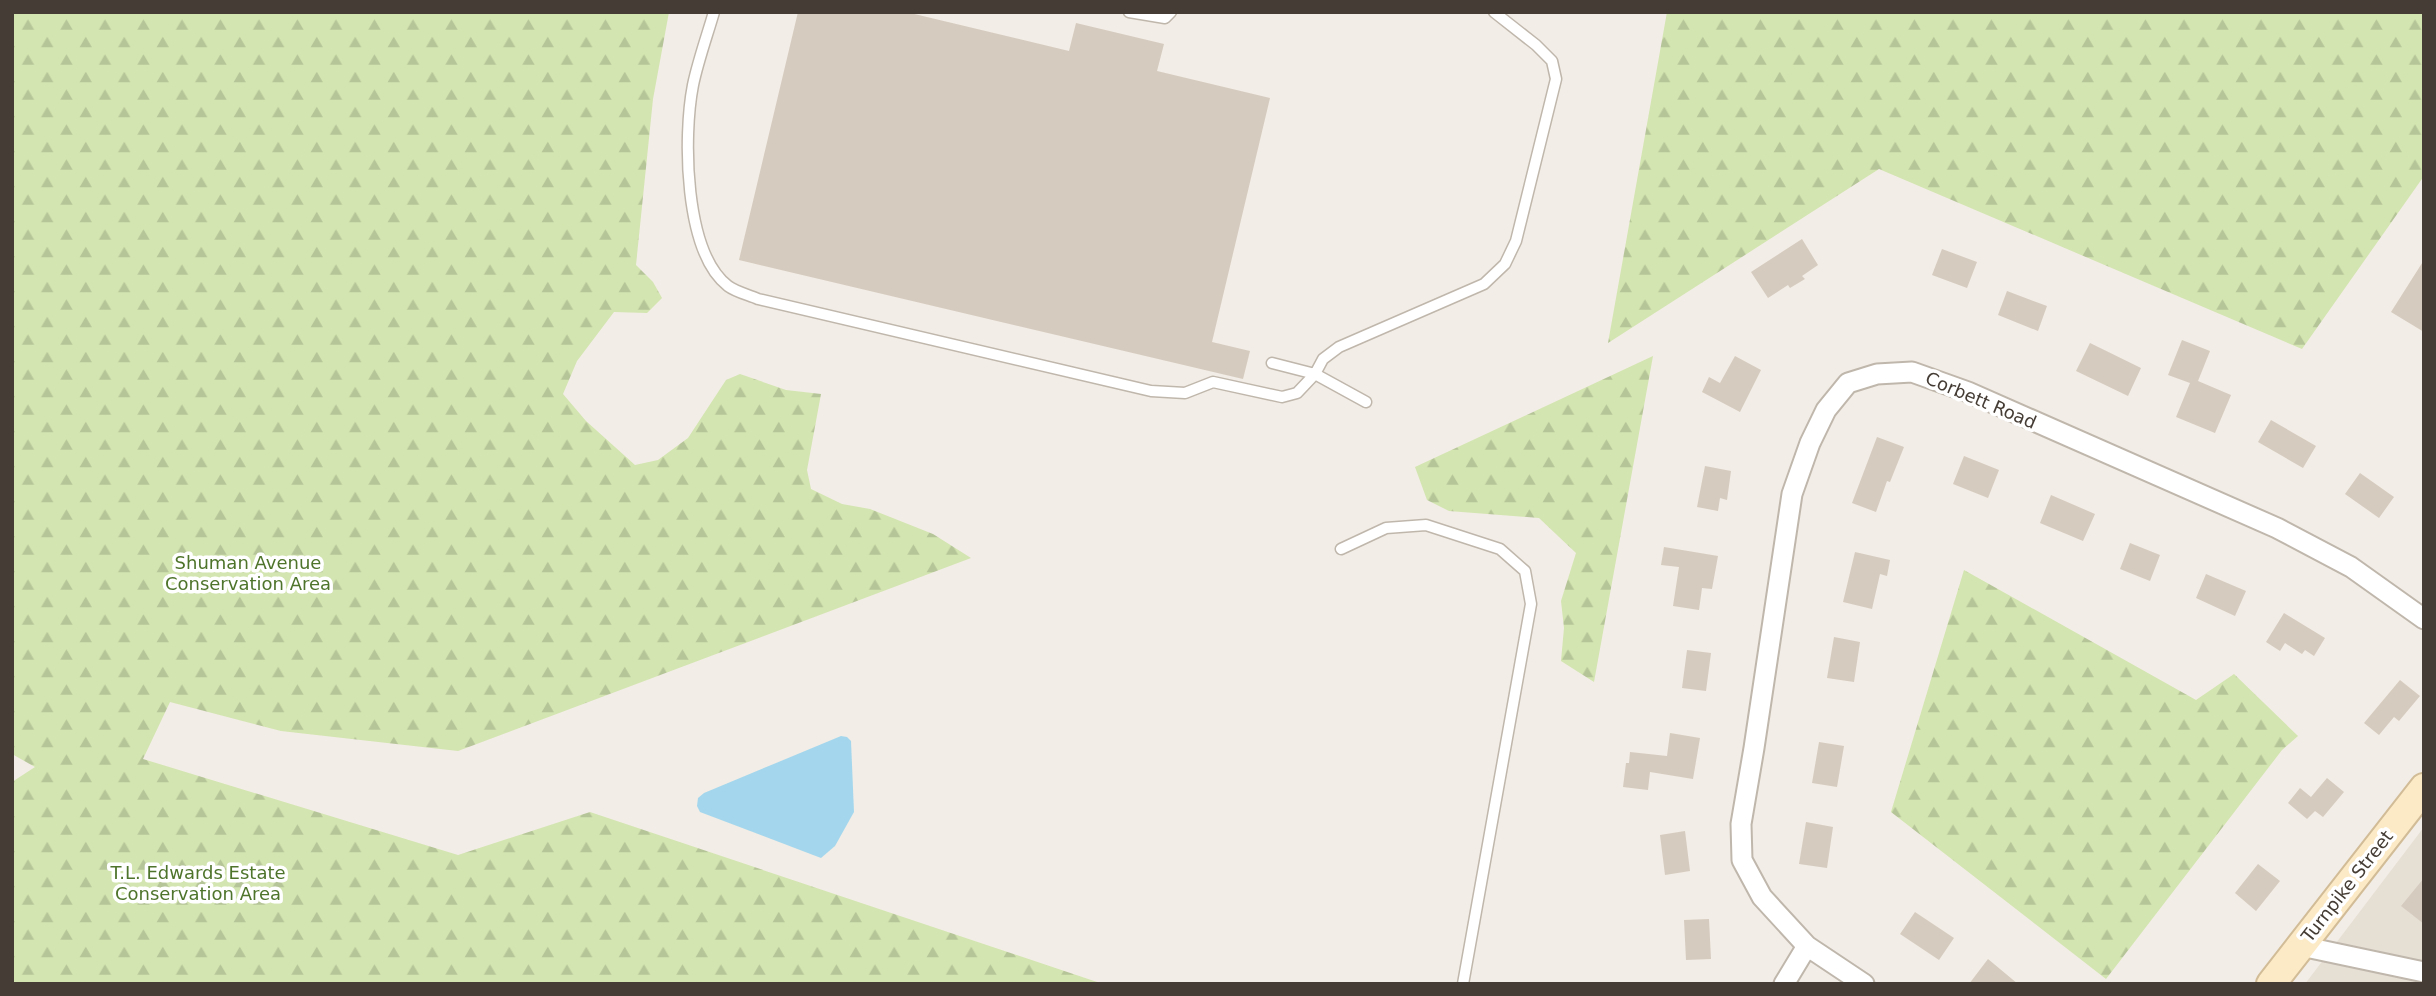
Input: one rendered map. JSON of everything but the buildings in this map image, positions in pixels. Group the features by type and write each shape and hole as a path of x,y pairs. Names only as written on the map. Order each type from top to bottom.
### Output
{"street":[{"name":"Corbett Road","path":"1864,984 1807,946 1762,897 1742,860 1741,824 1792,494 1810,443 1826,410 1848,383 1877,374 1912,372 1969,392 2277,528 2351,567 2424,619"},
{"name":"Turnpike Street","path":"2271,984 2424,788"},
{"path":"1784,984 1807,946"},
{"path":"2301,946 2424,972"}],"lane":[{"path":"714,12 693,86 687,167 697,228 708,262 729,286 758,299 1151,391 1185,393 1213,382 1282,397 1297,393 1315,374 1323,359 1339,347 1484,284 1505,264 1516,241 1556,79 1552,61 1506,17 1494,12"},
{"path":"1129,12 1165,18 1171,12"},
{"path":"1272,363 1315,374 1366,402"},
{"path":"1341,549 1386,528 1426,525 1500,549 1525,571 1531,604 1463,984"}],"shaded area":[{"path":"2424,827 2424,984 2305,984"}],"green space":[{"path":"12,12 669,12 653,99 636,265 653,282 662,298 647,313 614,312 577,361 563,394 586,421 635,465 658,460 688,438 726,380 740,374 786,390 821,394 807,470 811,489 842,504 870,509 933,534 971,558 458,751 281,731 170,702 143,759 458,855 590,812 1103,984 12,984 12,782 35,767 12,754"},
{"path":"1667,12 2424,12 2424,176 2302,349 1879,169 1608,343"},
{"path":"1653,356 1594,682 1561,661 1564,628 1561,601 1576,553 1539,518 1449,511 1427,500 1415,467"},
{"path":"1964,570 2196,700 2234,674 2298,736 2282,750 2106,979 1891,812"}],"water":[{"path":"841,736 851,741 854,812 835,846 821,858 700,812 697,806 698,798 704,793"}],"park label":[{"name":"Shuman Avenue Conservation Area","path":"248,572"},
{"name":"T.L. Edwards Estate Conservation Area","path":"198,882"}]}
